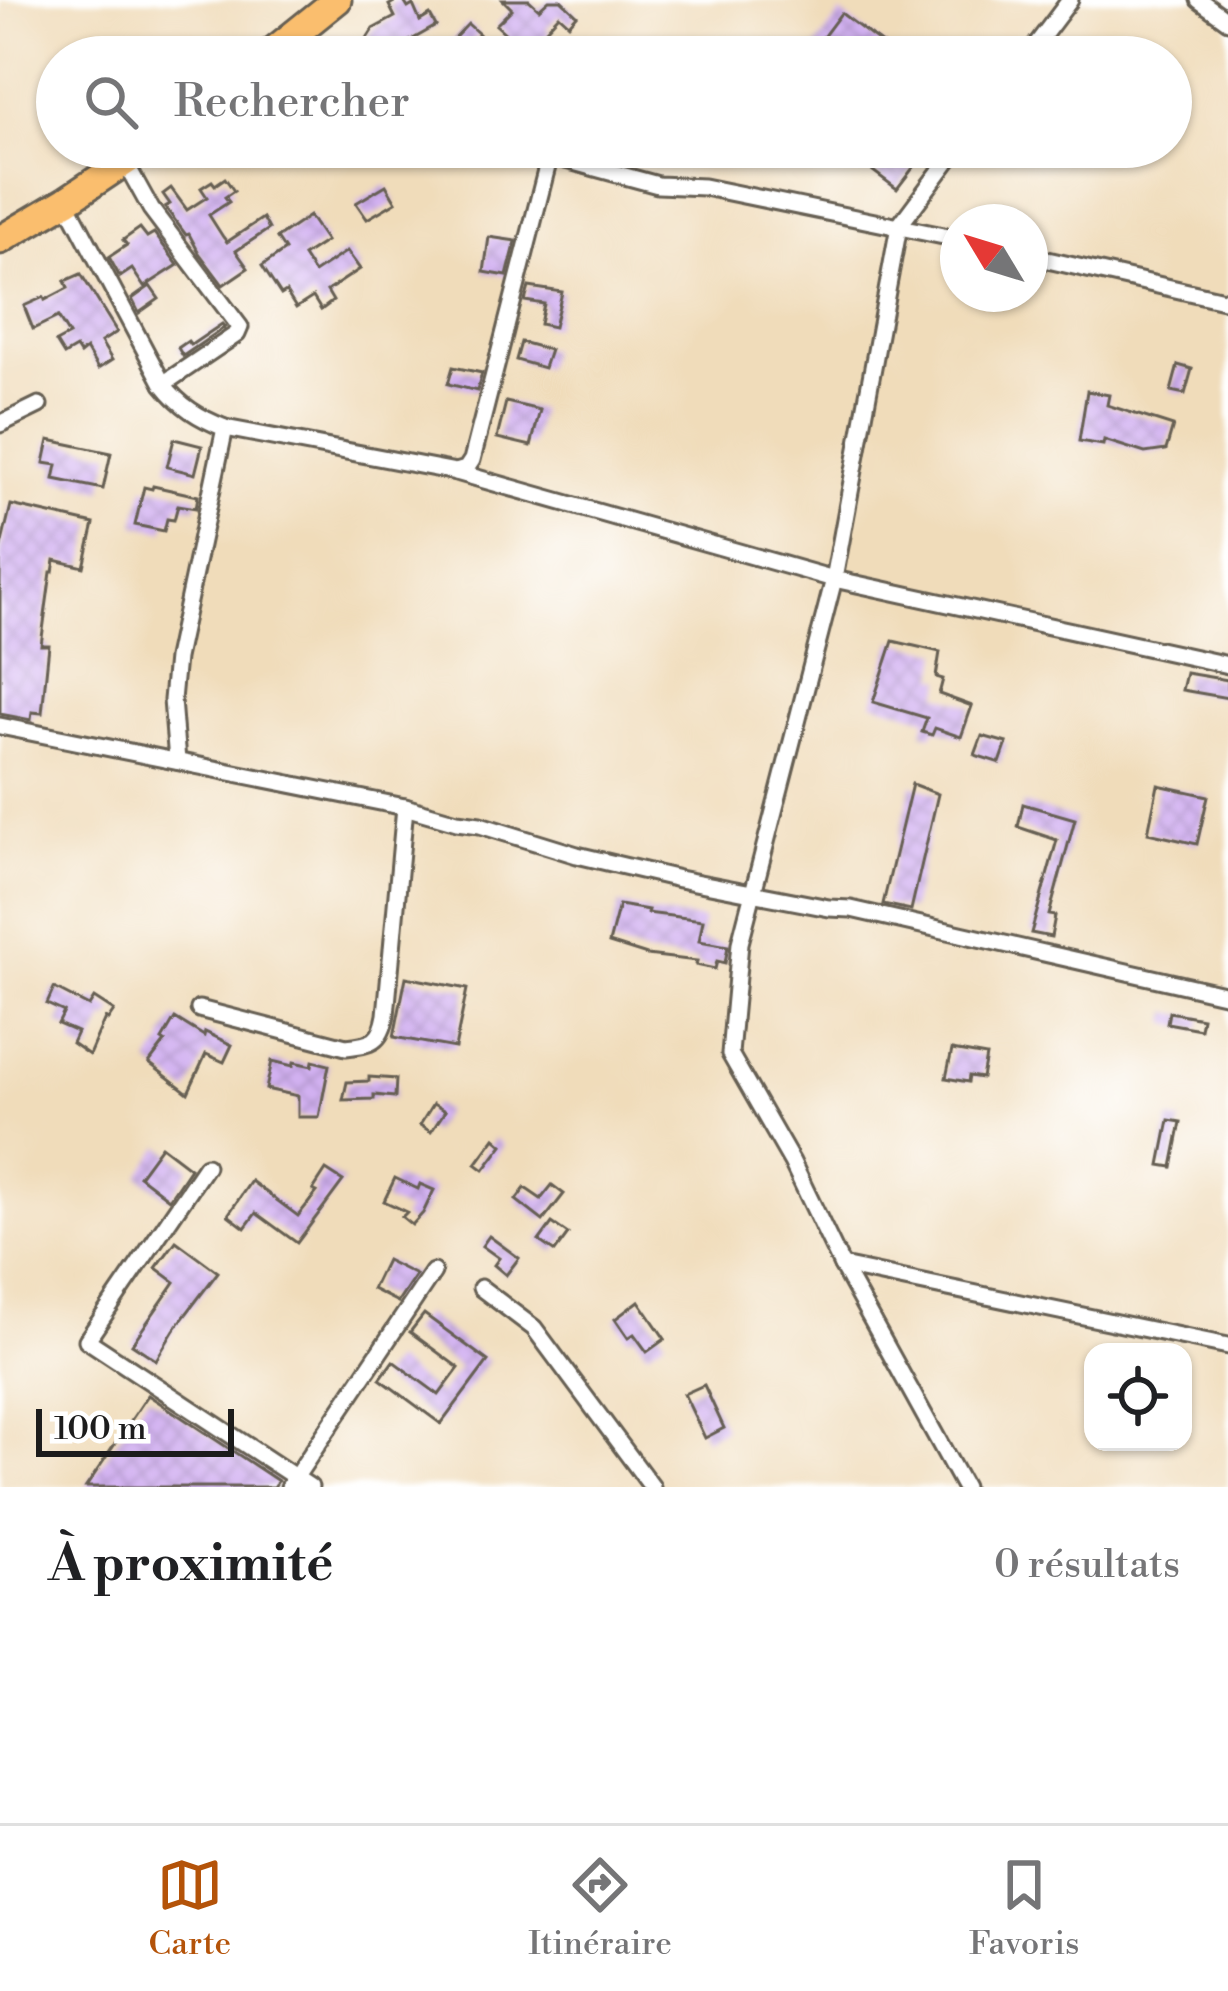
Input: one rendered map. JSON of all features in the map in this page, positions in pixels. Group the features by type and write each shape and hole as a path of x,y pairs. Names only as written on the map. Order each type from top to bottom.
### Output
{"highway":[{"path":"292,36 337,0"},
{"path":"0,240 115,168"}],"street":[{"path":"1043,36 1070,0"},
{"path":"1199,0 1228,21"},
{"path":"140,168 151,209 240,328 163,384"},
{"path":"456,472 472,460 546,168"},
{"path":"594,168 658,185 704,187 940,235"},
{"path":"942,168 899,226 834,579 740,943 730,1054 793,1162 842,1266 964,1487"},
{"path":"66,201 163,384 178,404 203,420 456,472 834,579 1228,665"},
{"path":"1048,260 1228,301"},
{"path":"0,424 39,405"},
{"path":"177,761 172,700 176,658 225,428"},
{"path":"0,726 405,807 578,855 753,894 850,909 1228,995"},
{"path":"200,1010 346,1047 377,1039 386,1015 405,807"},
{"path":"206,1166 87,1340 298,1484 433,1272"},
{"path":"842,1266 1228,1346"},
{"path":"481,1288 534,1328 652,1487"}],"building":[{"path":"403,0 408,8 413,5 420,21 430,15 436,26 418,36 369,36 395,17 389,5"},
{"path":"503,0 529,0 539,9 549,0 561,0 577,15 569,24 559,15 546,29 547,36 506,36 496,25 512,9"},
{"path":"841,13 871,36 824,36"},
{"path":"468,24 479,34 477,36 456,36"},
{"path":"869,168 913,168 897,189"},
{"path":"225,178 234,191 225,197 229,202 209,215 227,242 263,218 269,229 236,251 248,268 223,285 165,207 170,204 163,194 171,188 187,210 207,197 201,188"},
{"path":"386,185 396,202 367,219 356,203"},
{"path":"309,216 326,241 303,256 314,273 347,251 360,269 327,291 333,301 321,310 313,297 296,308 262,266 285,250 277,238"},
{"path":"140,228 147,237 154,233 178,265 144,287 132,269 120,277 109,257"},
{"path":"489,237 516,241 507,276 484,272"},
{"path":"81,274 117,332 101,342 112,360 98,369 86,349 64,355 56,342 69,335 58,317 33,329 24,306 68,288 65,281"},
{"path":"150,286 159,299 139,313 132,299"},
{"path":"529,287 562,292 554,327 540,324 544,304 525,301"},
{"path":"222,324 225,327 183,356 178,348"},
{"path":"521,342 550,350 544,368 516,360"},
{"path":"1178,365 1192,369 1185,394 1171,391"},
{"path":"453,367 482,373 477,391 448,384"},
{"path":"1087,391 1109,395 1107,405 1173,426 1166,450 1145,453 1104,440 1103,445 1079,441"},
{"path":"506,402 540,410 531,446 497,438"},
{"path":"174,439 202,446 195,474 167,467"},
{"path":"49,440 111,453 103,489 54,479 57,465 44,463"},
{"path":"144,487 198,496 196,508 178,505 164,531 135,525"},
{"path":"11,505 94,524 84,567 55,560 51,572 41,645 49,645 42,713 32,712 31,720 0,714 0,551"},
{"path":"893,641 940,652 936,677 943,679 939,694 972,706 961,737 935,728 932,735 922,732 927,718 873,702"},
{"path":"1186,673 1228,680 1228,698 1182,690"},
{"path":"982,736 1007,743 1000,763 975,755"},
{"path":"912,784 938,794 911,910 883,904"},
{"path":"1158,785 1208,796 1197,844 1148,833"},
{"path":"1023,804 1075,819 1049,915 1055,916 1051,937 1031,933 1057,840 1018,827"},
{"path":"619,905 703,920 699,941 728,946 725,963 717,961 715,969 609,943"},
{"path":"406,977 467,989 455,1048 394,1037"},
{"path":"54,988 89,1006 94,998 114,1011 105,1018 89,1055 72,1043 77,1032 58,1024 64,1012 47,1004"},
{"path":"1169,1012 1202,1018 1200,1029 1167,1023"},
{"path":"175,1018 204,1036 205,1032 232,1045 224,1062 206,1054 188,1093 149,1063"},
{"path":"952,1050 986,1056 982,1078 969,1076 968,1082 946,1078"},
{"path":"272,1061 329,1065 319,1117 298,1117 298,1096 266,1089"},
{"path":"369,1077 396,1079 395,1097 343,1100 347,1082 369,1081"},
{"path":"433,1104 445,1111 431,1132 420,1125"},
{"path":"1169,1120 1181,1122 1172,1167 1160,1165"},
{"path":"495,1138 503,1145 484,1170 476,1164"},
{"path":"161,1146 190,1168 169,1199 139,1176"},
{"path":"326,1170 343,1181 297,1243 256,1213 245,1228 228,1215 251,1181 298,1216 317,1192 313,1190"},
{"path":"395,1178 418,1189 420,1184 434,1190 412,1225 402,1217 407,1212 384,1201"},
{"path":"552,1185 564,1194 543,1221 516,1200 525,1188 541,1199"},
{"path":"552,1223 568,1234 555,1252 539,1241"},
{"path":"489,1236 519,1258 506,1275 494,1265 499,1258 482,1246"},
{"path":"176,1241 218,1272 156,1360 132,1344 175,1282 156,1268"},
{"path":"386,1260 416,1275 398,1302 372,1289"},
{"path":"639,1301 665,1339 647,1352 634,1334 628,1338 615,1319"},
{"path":"424,1314 488,1361 441,1424 380,1379 393,1361 439,1395 459,1368 410,1332"},
{"path":"704,1385 724,1428 705,1438 684,1394"},
{"path":"148,1395 278,1481 274,1487 86,1487"}]}
